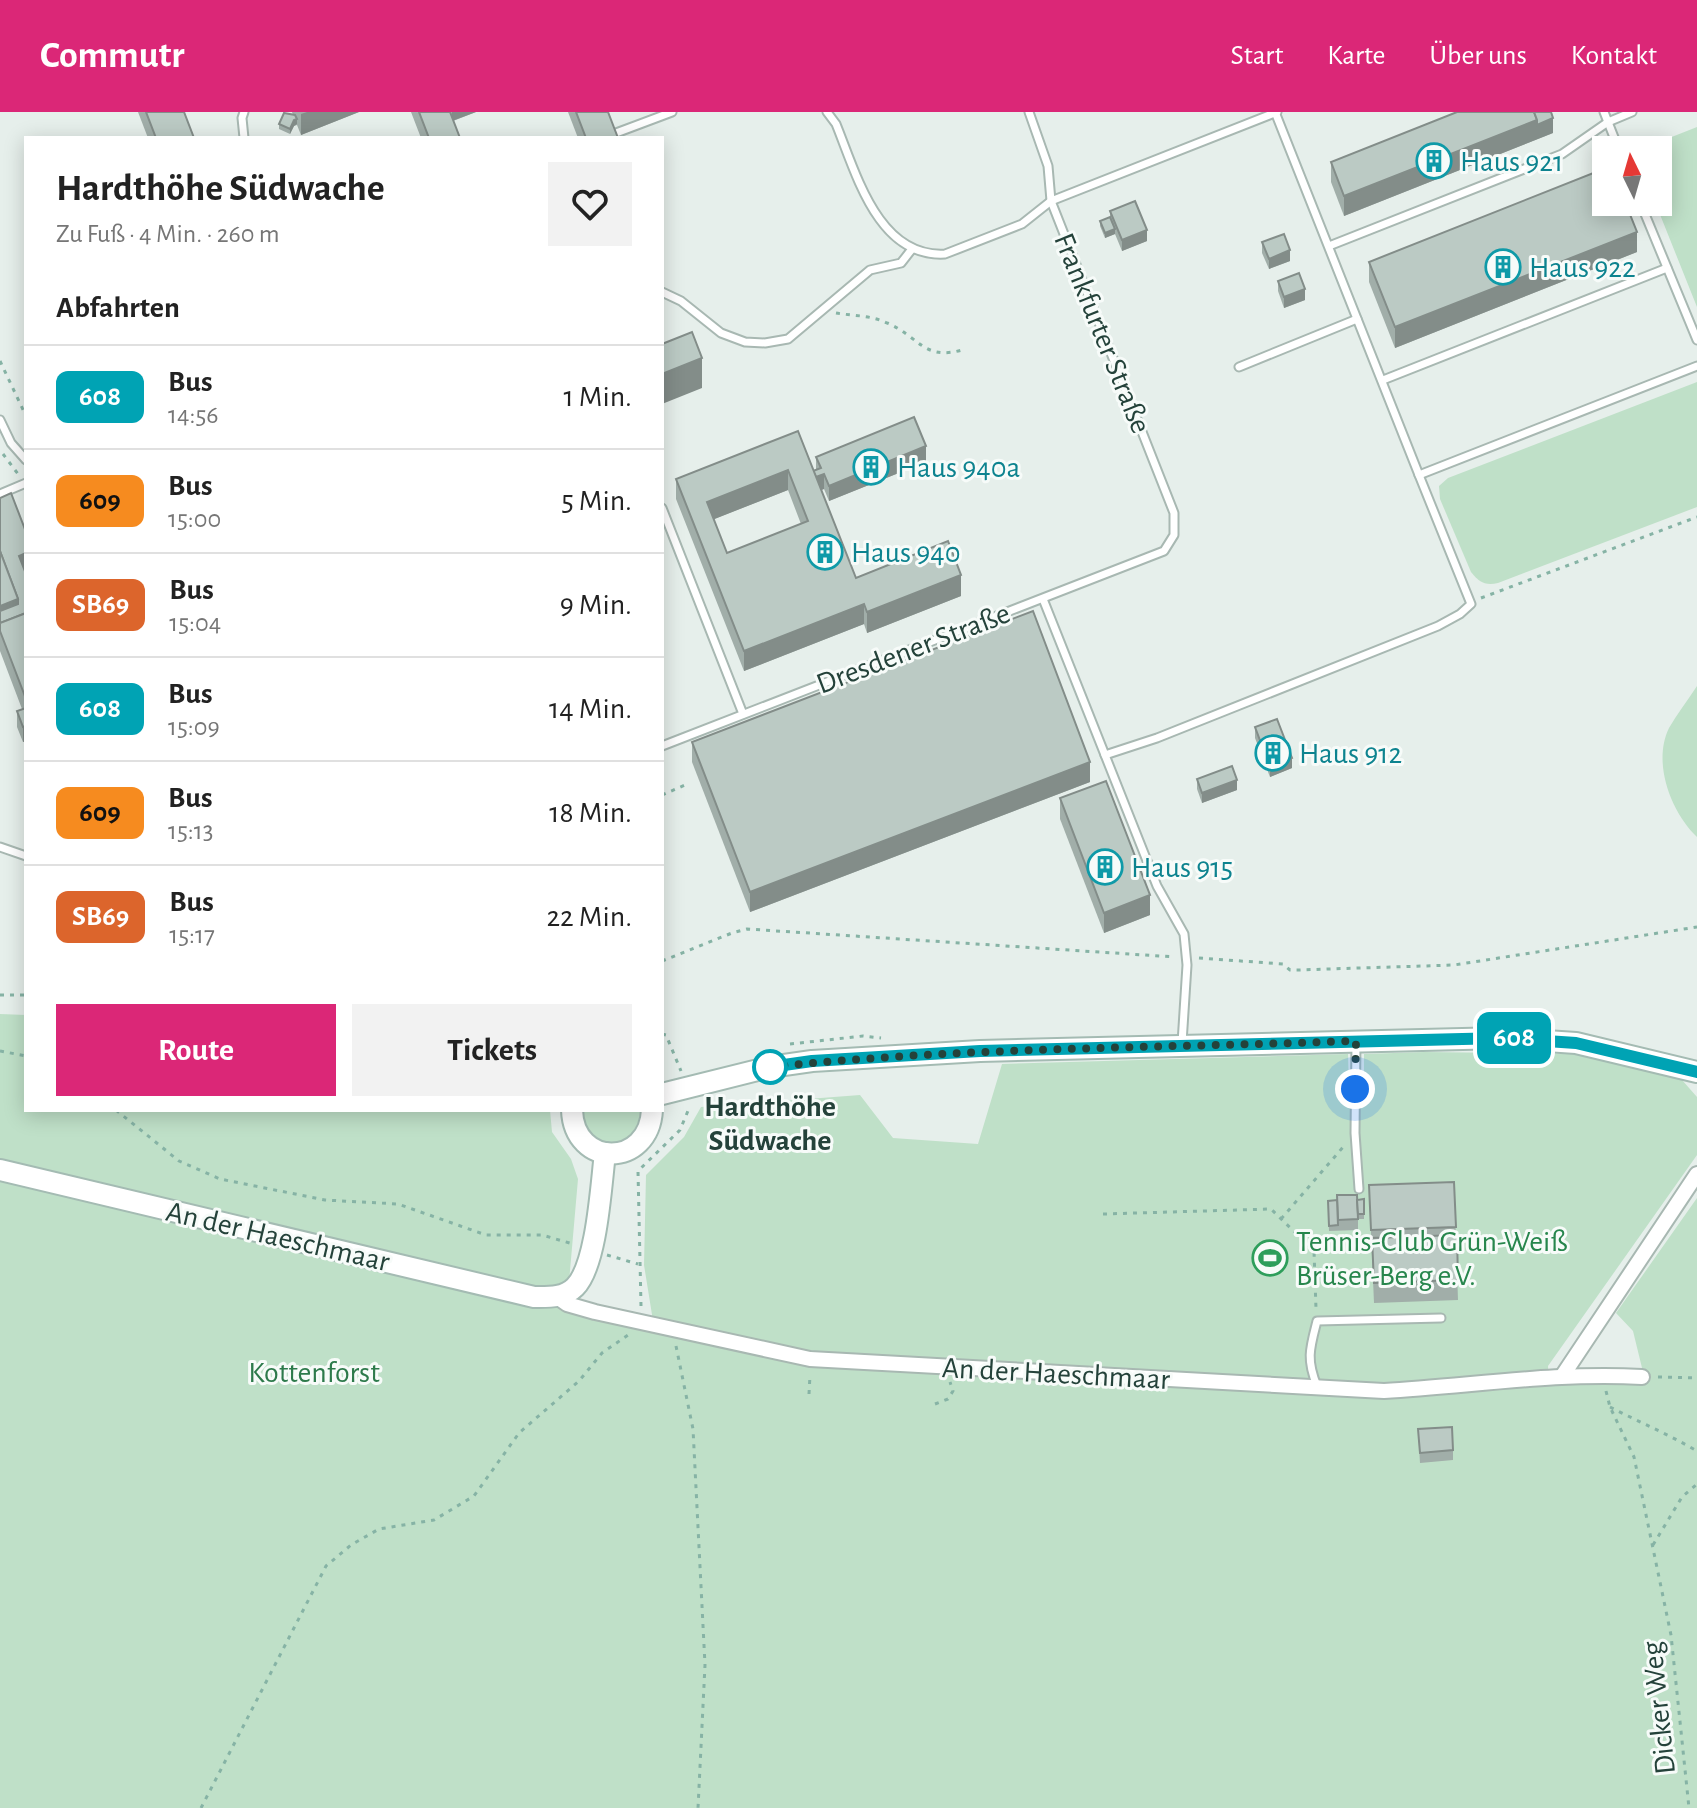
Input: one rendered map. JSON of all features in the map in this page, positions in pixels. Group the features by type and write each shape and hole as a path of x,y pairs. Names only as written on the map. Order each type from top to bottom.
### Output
{"street":[{"path":"664,1094 770,1067 812,1061 980,1051 1356,1041 1503,1038 1576,1043 1697,1072"},
{"path":"572,1112 577,1134 584,1143 605,1153 620,1153 633,1148 644,1138 651,1125 652,1112"},
{"path":"557,1297 568,1292 580,1280 591,1251 605,1153"},
{"name":"An der Haeschmaar","path":"0,1170 534,1297 557,1297 567,1304 673,1330 810,1359 1384,1391 1458,1387 1563,1375 1642,1377"},
{"path":"1563,1375 1697,1174"}],"lane":[{"path":"244,112 244,136"},
{"path":"616,133 672,112"},
{"path":"827,112 836,124 872,210 887,228 912,249 934,255 945,254 1022,224 1051,201 1276,112 1471,604 1438,626 1157,738 1105,755"},
{"name":"Frankfurter Straße","path":"1029,112 1048,166 1051,201 1174,513 1174,535 1164,551"},
{"path":"1604,112 1614,136"},
{"path":"1329,246 1562,154 1608,122 1632,112"},
{"path":"1646,216 1697,340"},
{"path":"664,293 681,301 721,333 745,342 788,339 870,270 901,263 912,249"},
{"path":"1383,380 1667,268"},
{"path":"1239,367 1357,319"},
{"path":"1419,475 1697,366"},
{"path":"0,420 11,443 24,458"},
{"path":"0,494 24,484"},
{"path":"664,513 743,714"},
{"name":"Dresdener Straße","path":"664,745 1164,551"},
{"path":"1043,599 1157,886 1184,934 1187,958 1181,1046"},
{"path":"873,663 876,672"},
{"path":"0,847 24,855"},
{"path":"1356,1041 1355,1133 1359,1189"},
{"path":"1318,1388 1309,1363 1317,1321 1441,1318"}],"path":[{"path":"829,305 839,314 853,314 888,323 921,347 940,355 962,350"},
{"path":"0,361 24,412"},
{"path":"0,449 24,483"},
{"path":"1471,604 1697,517"},
{"path":"664,794 685,785"},
{"path":"664,960 747,929 1283,964 1290,970 1454,965 1697,927"},
{"path":"0,995 24,995"},
{"path":"664,1034 681,1071"},
{"path":"0,1051 24,1056"},
{"path":"118,1112 179,1161 220,1179 325,1200 398,1204 486,1235 542,1235 638,1264 641,1308 652,1324 602,1353 579,1381 519,1433 474,1496 434,1520 379,1529 351,1545 326,1566 201,1808"},
{"path":"1281,1219 1355,1133"},
{"path":"1103,1214 1271,1209 1314,1251 1317,1321"},
{"path":"673,1330 693,1429 700,1548 705,1665 698,1808"},
{"path":"809,1394 810,1359"},
{"path":"935,1404 948,1399 953,1391 946,1367"},
{"name":"Dicker Weg","path":"1602,1374 1610,1407 1634,1457 1671,1635 1689,1808"},
{"path":"1642,1377 1697,1378"},
{"path":"1610,1407 1639,1423 1663,1431 1697,1451"},
{"path":"1653,1547 1682,1497 1697,1484"}],"green space":[{"path":"1697,127 1697,307 1661,216 1672,216 1672,137"},
{"path":"1697,382 1697,507 1498,583 1480,581 1471,572 1440,499 1439,486 1448,478"},
{"path":"1697,686 1697,837 1672,801 1663,756 1669,728"},
{"name":"Kottenforst","path":"0,1014 24,1015 24,1112 550,1112 552,1132 571,1159 578,1179 567,1305 654,1327 644,1265 646,1175 684,1137 701,1107 860,1095 893,1138 978,1144 1002,1064 1348,1054 1349,1092 1364,1086 1364,1054 1425,1052 1575,1054 1682,1080 1697,1097 1697,1155 1548,1366 1549,1383 1643,1372 1633,1331 1616,1313 1697,1198 1697,1808 0,1808"},
{"path":"582,1112 640,1112 634,1130 619,1142 601,1143 585,1128"}],"building":[{"path":"146,112 184,112 193,136 155,136"},
{"path":"419,112 450,112 459,136 428,136"},
{"path":"576,112 608,112 617,136 585,136"},
{"path":"1457,112 1534,112 1537,120 1344,196 1331,162"},
{"path":"1534,112 1551,112 1553,118 1537,125"},
{"path":"284,113 295,115 297,119 290,129 279,124"},
{"name":"Haus 922","path":"1592,174 1592,216 1631,216 1637,232 1395,327 1369,262"},
{"path":"1135,201 1147,230 1122,240 1110,211"},
{"path":"1110,217 1115,229 1105,233 1100,221"},
{"path":"1284,234 1290,250 1269,259 1262,242"},
{"path":"1299,273 1305,289 1284,297 1278,281"},
{"path":"692,332 702,358 664,373 664,343"},
{"path":"914,417 926,446 829,486 824,474 816,477 813,471 821,468 816,457"},
{"path":"798,431 856,578 948,541 961,575 867,612 864,604 744,651 676,479","holes":["788,470 808,521 727,553 707,502"]},
{"path":"11,493 24,527 24,554 19,556 24,569 24,614 0,623 0,611 18,604 18,599 0,551 0,498"},
{"path":"0,551 18,599 0,606"},
{"path":"1033,611 1090,762 750,892 692,742"},
{"path":"24,614 24,694 0,631 0,623"},
{"path":"24,709 24,727 23,727 17,711"},
{"name":"Haus 912","path":"1277,719 1292,758 1270,767 1255,727"},
{"path":"1232,766 1237,780 1202,793 1197,779"},
{"name":"Haus 915","path":"1106,781 1150,895 1104,913 1060,798"},
{"path":"1454,1182 1456,1227 1371,1230 1369,1185"},
{"path":"1337,1195 1357,1195 1358,1219 1338,1220"},
{"path":"1364,1199 1364,1214 1358,1214 1357,1200"},
{"path":"1337,1200 1338,1225 1329,1226 1328,1201"},
{"path":"1457,1235 1458,1280 1374,1283 1372,1238"},
{"path":"1452,1427 1453,1450 1420,1453 1418,1429"}],"bus line":[{"name":"608","path":"770,1067 812,1061 980,1051 1503,1038 1576,1043 1697,1072"}],"place":[{"name":"Haus 921","path":"1434,161"},
{"name":"Haus 922","path":"1503,267"},
{"name":"Haus 940a","path":"871,467"},
{"name":"Haus 940","path":"825,552"},
{"name":"Haus 912","path":"1273,753"},
{"name":"Haus 915","path":"1105,867"},
{"name":"Hardthöhe Südwache","path":"770,1067"},
{"name":"Tennis-Club Grün-Weiß Brüser-Berg e.V.","path":"1270,1258"}],"route":[{"path":"770,1067 812,1061 980,1051 1356,1041 1355,1089"}]}
